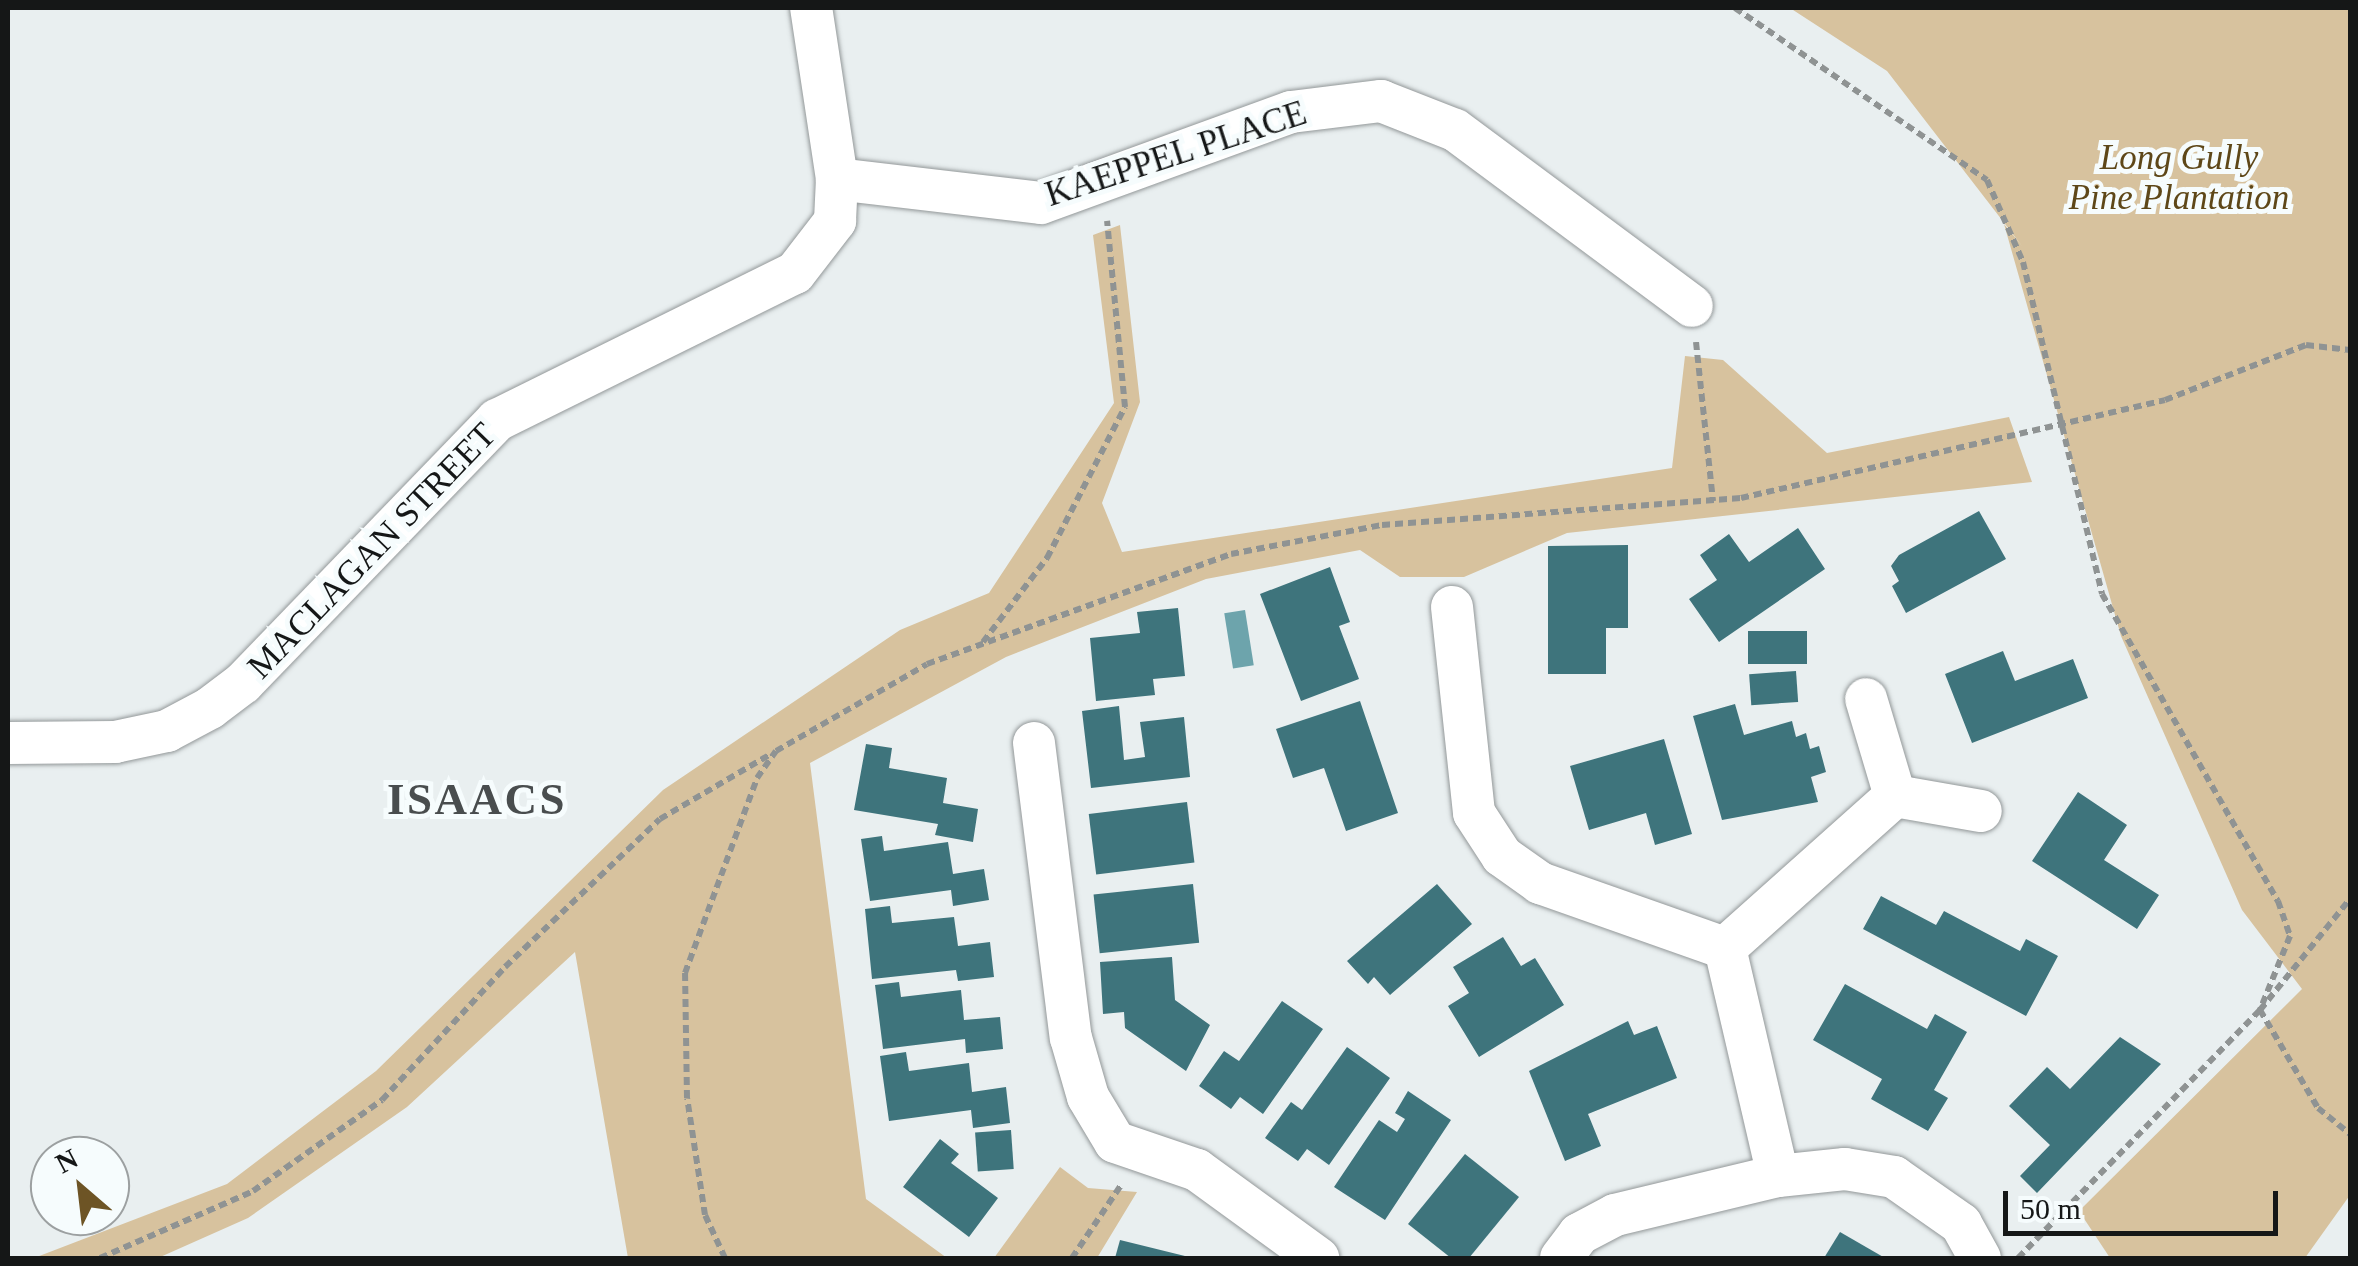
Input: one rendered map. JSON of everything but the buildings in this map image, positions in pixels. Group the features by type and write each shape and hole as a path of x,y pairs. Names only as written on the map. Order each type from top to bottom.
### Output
{"street":[{"name":"MACLAGAN STREET","path":"8,743 115,742 168,730 210,708 243,684 497,420 795,273 835,221 836,179 811,8"},
{"name":"KAEPPEL PLACE","path":"836,179 1041,202 1291,112 1381,101 1455,130 1692,306"},
{"path":"1452,607 1462,758 1474,813 1502,856 1540,883 1725,948"},
{"path":"1866,700 1895,796"},
{"path":"1034,743 1070,1038 1088,1097 1115,1142 1197,1170 1318,1258"},
{"path":"1725,948 1895,796"},
{"path":"1895,796 1981,811"},
{"path":"1725,948 1778,1176"},
{"path":"1561,1258 1580,1234 1615,1216 1778,1176 1845,1169 1894,1177 1961,1224 1980,1258"}],"path":[{"path":"1735,8 1987,180 2023,262 2102,594 2290,936 2260,1010"},
{"path":"982,644 1047,558 1125,408 1108,226"},
{"path":"1692,306 1713,501"},
{"path":"100,1258 253,1191 382,1100 505,966 660,818 927,664 1231,554 1382,524 1713,501 2060,419 2165,400 2306,344 2350,350"},
{"path":"725,1258 705,1215 686,1098 685,973 757,778 776,750"},
{"path":"2017,1258 2260,1010 2350,899"},
{"path":"2260,1010 2318,1108 2350,1134"},
{"path":"1072,1258 1143,1152"}],"green space":[{"name":"Long Gully Pine Plantation","path":"1790,8 2350,8 2350,1195 2305,1258 2110,1258 2079,1211 2302,989 2242,910 2121,636 2004,224 2022,246 1887,71"},
{"path":"1120,225 1140,402 1102,503 1122,552 1672,468 1685,356 1723,360 1827,453 2009,417 2032,482 1567,533 1464,577 1400,577 1360,550 1206,579 1006,657 810,763 866,1199 947,1258 628,1258 575,952 407,1107 248,1218 158,1258 34,1258 91,1236 130,1236 130,1221 227,1184 376,1071 663,790 900,630 989,593 1114,403 1093,235"},
{"path":"1060,1167 1088,1188 1137,1192 1097,1258 994,1258"}],"water":[{"path":"1245,610 1254,665 1233,669 1224,613"}],"district":[{"name":"ISAACS","path":"477,800"}]}
